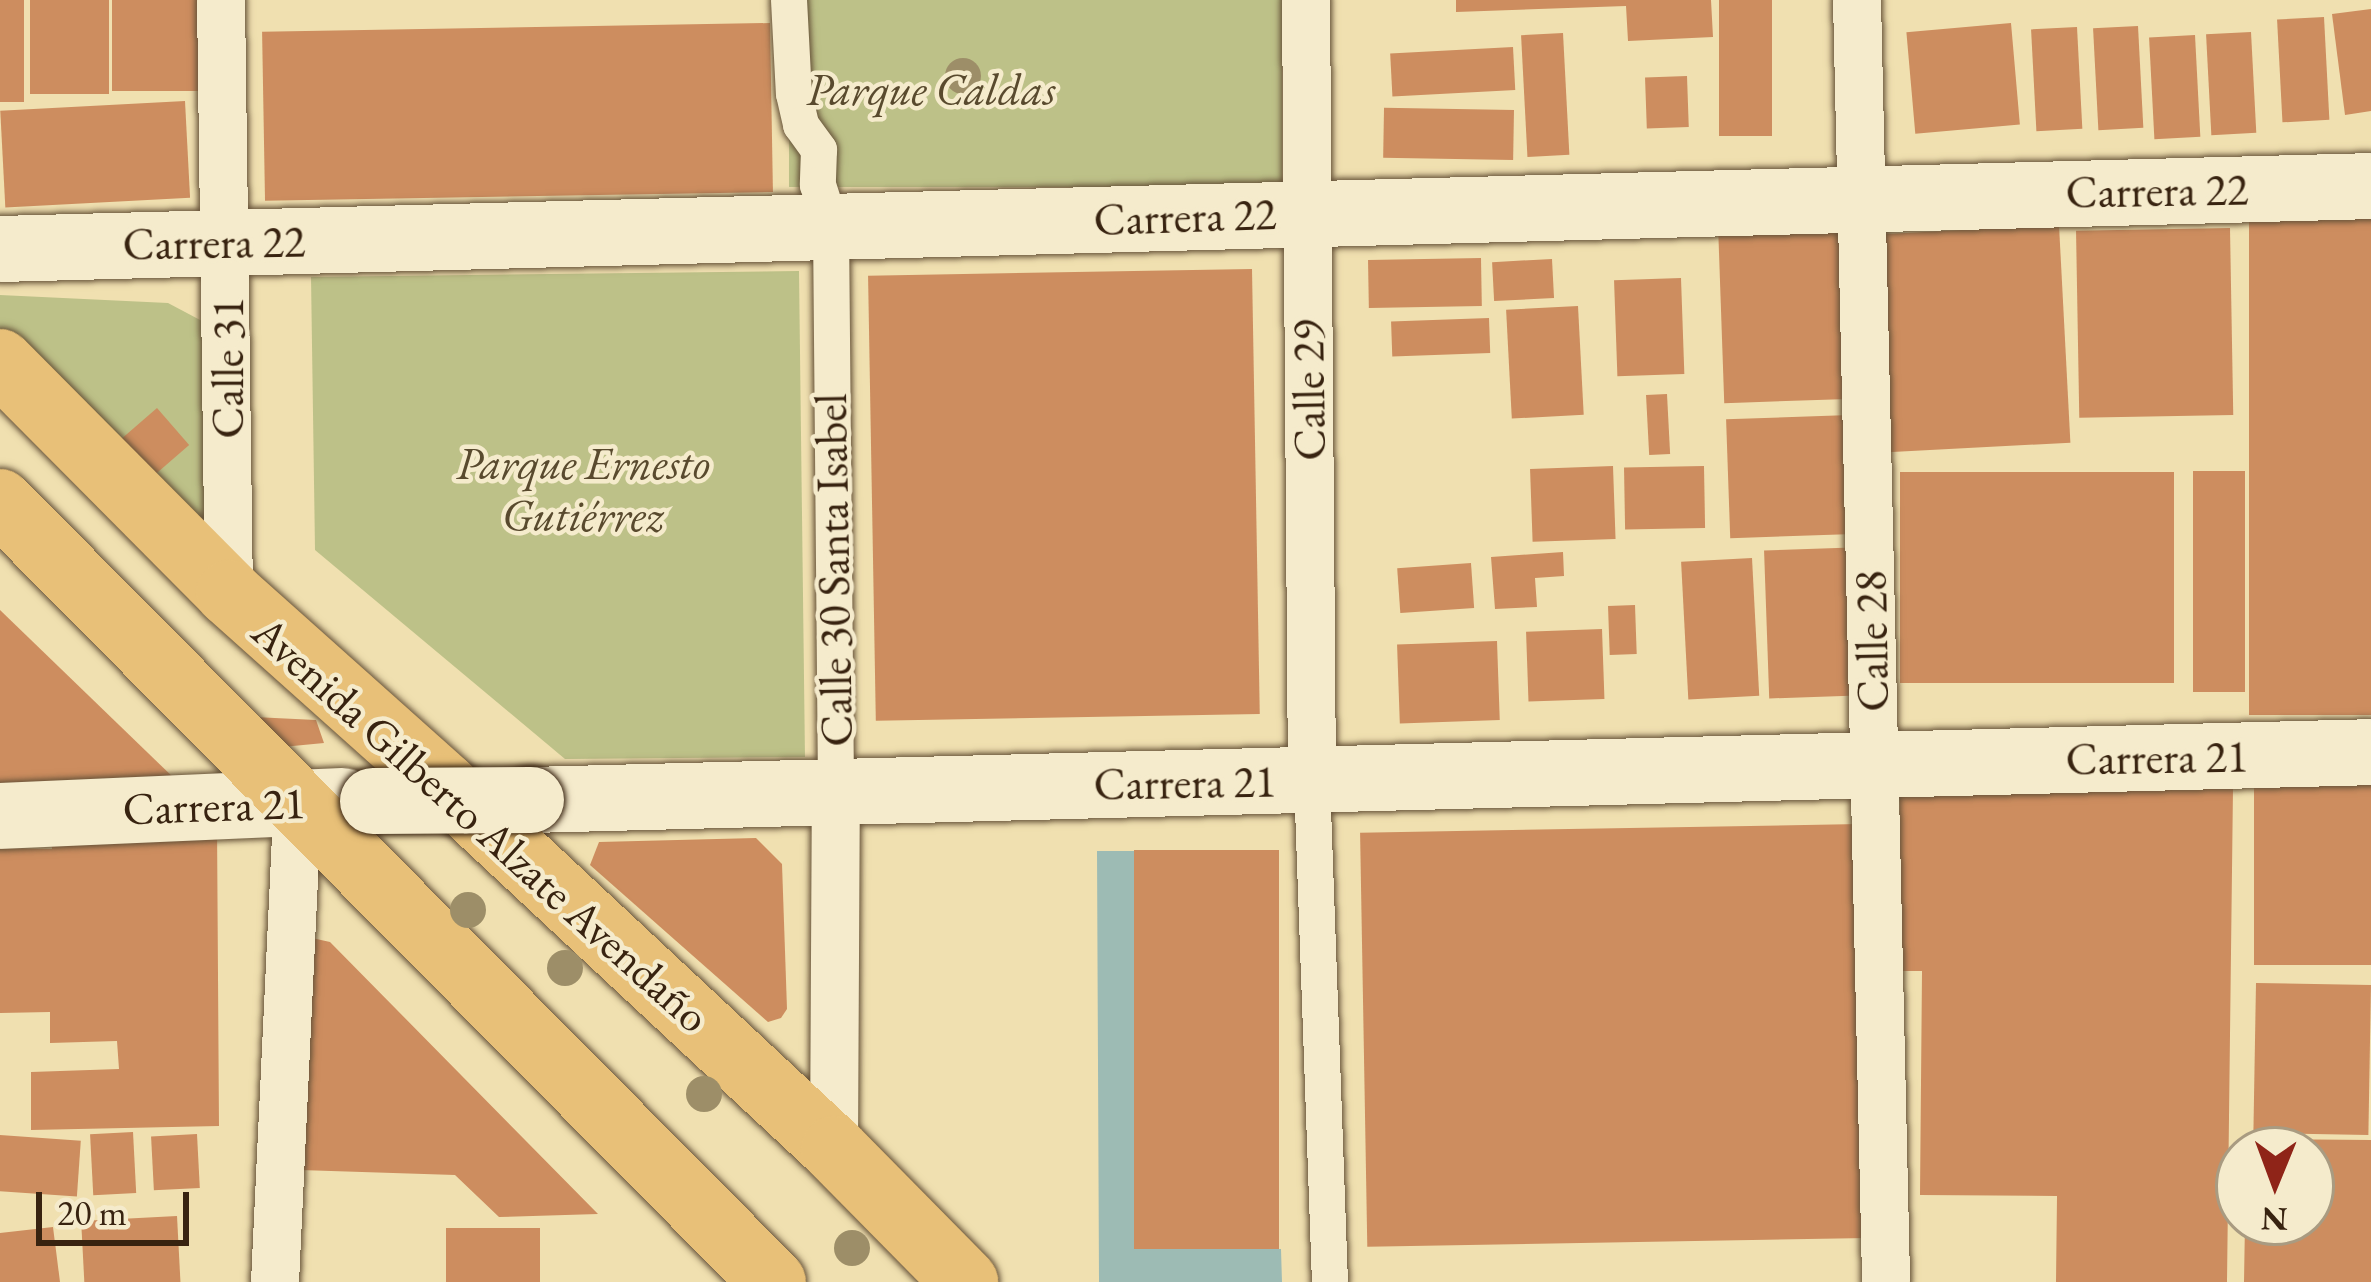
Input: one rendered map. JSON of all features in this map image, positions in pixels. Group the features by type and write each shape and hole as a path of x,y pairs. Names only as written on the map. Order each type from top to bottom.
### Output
{"main road":[{"name":"Carrera 22","path":"0,248 2371,186"},
{"name":"Avenida Gilberto Alzate Avendaño","path":"0,362 229,593 446,787 961,1271"},
{"path":"0,502 773,1282"},
{"name":"Carrera 21","path":"0,816 298,802 531,800 2371,752"}],"street":[{"name":"Calle 31","path":"221,0 228,243 229,593"},
{"name":"Calle 30 Santa Isabel","path":"789,0 794,94 801,125 819,149 818,185 831,226 834,1149"},
{"name":"Calle 29","path":"1306,0 1312,780"},
{"name":"Calle 28","path":"1857,0 1886,1282"},
{"path":"1312,780 1330,1282"},
{"path":"275,1282 298,802"}],"green space":[{"name":"Parque Caldas","path":"789,0 1282,0 1282,187 789,187"},
{"name":"Parque Ernesto Gutiérrez","path":"799,271 805,757 565,759 315,550 311,277"},
{"path":"0,295 168,303 202,321 205,531 0,343"}],"water":[{"path":"1097,851 1134,851 1136,1249 1281,1249 1282,1282 1099,1282"}],"building":[{"path":"0,0 24,0 24,102 0,102"},
{"path":"30,0 109,0 109,94 30,94"},
{"path":"112,0 199,0 199,91 112,91"},
{"path":"1456,0 1711,0 1713,37 1628,41 1626,6 1456,12"},
{"path":"1719,0 1772,0 1772,136 1719,136"},
{"path":"2371,9 2371,111 2345,115 2332,14"},
{"path":"2324,17 2329,120 2282,122 2277,19"},
{"path":"770,23 773,192 265,201 262,32"},
{"path":"2011,23 2020,125 1915,134 1906,32"},
{"path":"2138,26 2143,128 2098,130 2093,28"},
{"path":"2077,27 2082,129 2036,131 2031,29"},
{"path":"2251,32 2256,133 2211,135 2206,34"},
{"path":"1563,33 1569,155 1527,157 1521,35"},
{"path":"2195,35 2200,137 2154,139 2149,37"},
{"path":"1513,47 1515,90 1392,96 1390,53"},
{"path":"1687,76 1689,127 1647,128 1645,77"},
{"path":"185,101 190,198 5,208 0,111"},
{"path":"1384,108 1514,110 1513,160 1383,158"},
{"path":"2249,206 2371,206 2371,715 2249,715"},
{"path":"1842,222 1848,399 1724,403 1718,226"},
{"path":"2059,225 2070,443 1883,453 1871,235"},
{"path":"2230,228 2233,415 2079,418 2076,231"},
{"path":"1481,258 1482,306 1369,308 1368,260"},
{"path":"1552,259 1554,298 1494,301 1492,262"},
{"path":"1252,269 1260,714 876,721 868,276"},
{"path":"1681,278 1684,374 1617,376 1614,280"},
{"path":"1578,306 1584,415 1512,419 1506,310"},
{"path":"1489,318 1490,353 1392,356 1391,321"},
{"path":"1667,394 1670,454 1649,455 1646,395"},
{"path":"157,408 189,445 144,484 112,447"},
{"path":"1850,415 1854,534 1730,538 1726,419"},
{"path":"1613,466 1616,539 1533,542 1530,469"},
{"path":"1704,466 1705,528 1625,529 1624,467"},
{"path":"2193,471 2245,471 2245,692 2193,692"},
{"path":"1900,472 2174,472 2174,683 1900,683"},
{"path":"1866,547 1871,695 1769,698 1764,551"},
{"path":"1563,552 1564,576 1535,578 1537,607 1495,609 1491,557"},
{"path":"1752,558 1759,696 1688,700 1681,562"},
{"path":"1471,563 1474,608 1400,613 1397,568"},
{"path":"1635,605 1637,654 1610,655 1608,606"},
{"path":"0,610 177,781 0,785"},
{"path":"1602,629 1604,699 1528,702 1526,632"},
{"path":"1497,641 1500,720 1400,723 1397,644"},
{"path":"254,717 316,720 324,743 272,748"},
{"path":"2254,776 2371,776 2371,965 2254,965"},
{"path":"1900,783 2233,788 2229,1126 2215,1126 2215,1246 2227,1246 2227,1282 2056,1282 2057,1196 1920,1195 1922,971 1898,971"},
{"path":"217,824 219,1126 31,1130 31,1072 119,1069 117,1041 50,1043 50,1012 0,1013 0,848 52,849 51,826"},
{"path":"1860,824 1867,1238 1367,1247 1360,833"},
{"path":"756,838 782,864 787,1009 781,1018 768,1022 590,865 599,842"},
{"path":"1134,850 1279,850 1279,1249 1134,1249"},
{"path":"303,936 330,942 598,1214 499,1217 455,1175 300,1170"},
{"path":"2256,983 2371,985 2368,1135 2335,1134 2335,1126 2254,1126"},
{"path":"133,1132 136,1193 93,1195 90,1134"},
{"path":"197,1134 200,1188 154,1190 151,1136"},
{"path":"0,1135 81,1141 77,1197 0,1191"},
{"path":"2335,1140 2371,1140 2371,1282 2244,1282 2245,1246 2335,1246"},
{"path":"177,1216 180,1282 84,1282 81,1221"},
{"path":"53,1227 60,1282 0,1282 0,1233"},
{"path":"446,1228 540,1228 540,1282 446,1282"}]}
